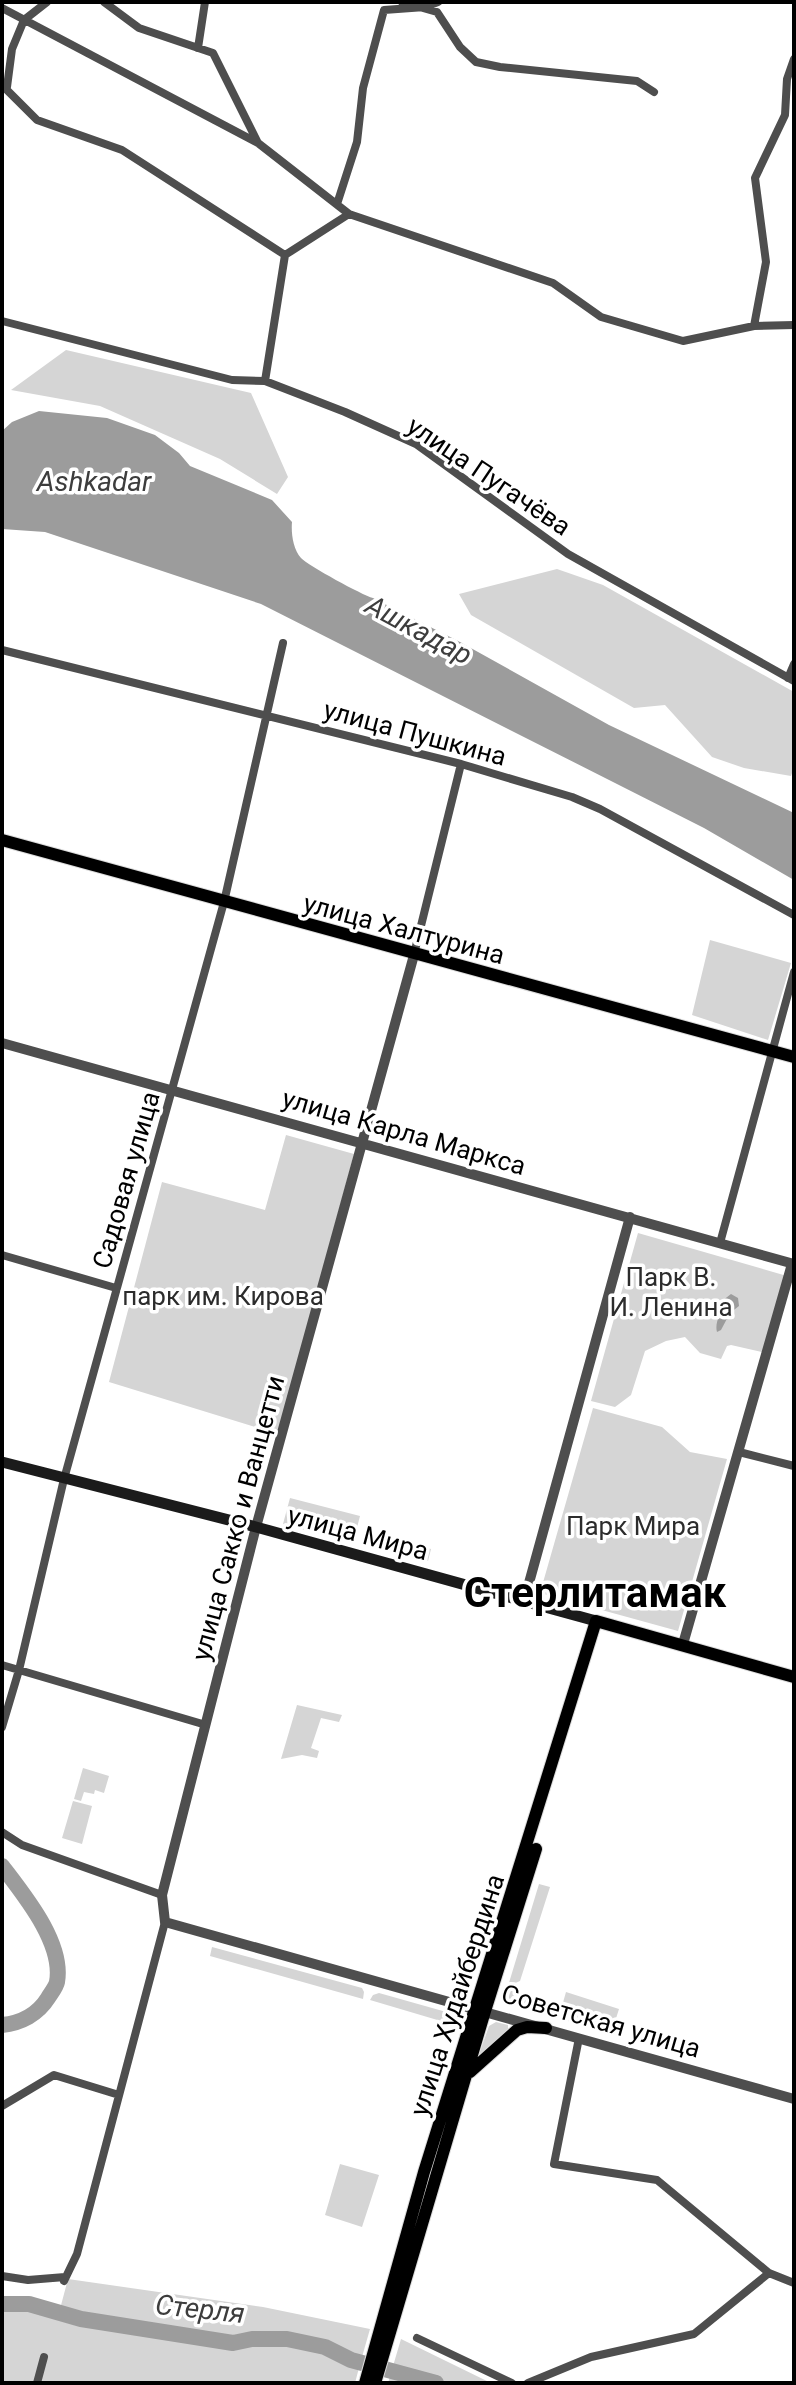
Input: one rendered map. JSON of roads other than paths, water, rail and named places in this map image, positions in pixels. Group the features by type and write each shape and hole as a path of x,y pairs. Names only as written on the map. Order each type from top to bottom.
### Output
{"main road":[{"name":"улица Халтурина","path":"2,840 794,1057"},
{"name":"улица Мира","path":"2,1462 256,1527 794,1677"},
{"name":"улица Худайбердина","path":"375,2383 383,2336 424,2172 480,2010 525,1856 600,1622"},
{"name":"улица Худайбердина","path":"365,2383 468,2074 480,2010"},
{"path":"468,2074 517,2030 546,2028"}],"street":[{"path":"47,2 24,20 12,49 4,86 37,120 122,150 285,255"},
{"path":"104,2 139,28 213,53 258,143"},
{"path":"198,48 205,2"},
{"path":"402,2 437,12 460,47 476,62 637,81 654,92"},
{"path":"337,204 357,142 363,88 384,10 425,7 438,2"},
{"path":"2,8 258,143 349,214 553,283 601,317 683,341 754,326 794,325"},
{"path":"754,326 766,262 755,178 789,114 787,79 794,59"},
{"path":"265,381 285,255 349,214"},
{"name":"улица Пугачёва","path":"2,321 232,380 265,381 416,444 568,554 791,680"},
{"name":"Садовая улица","path":"2,1727 19,1670 64,1479 224,902 283,643"},
{"name":"улица Пушкина","path":"2,650 461,764 572,797 600,809 794,915"},
{"path":"791,680 794,664"},
{"name":"улица Сакко и Ванцетти","path":"2,2276 28,2280 65,2279 77,2254 165,1922 162,1895 256,1527 414,955 461,764"},
{"path":"720,1243 794,972"},
{"name":"улица Карла Маркса","path":"2,1043 793,1264"},
{"path":"524,1601 630,1217"},
{"path":"2,1255 116,1288"},
{"path":"683,1644 793,1264"},
{"path":"739,1452 794,1466"},
{"path":"2,1665 206,1725"},
{"path":"2,1832 22,1845 162,1895"},
{"name":"Советская улица","path":"165,1922 794,2099"},
{"path":"579,2038 554,2164 657,2180 769,2273 794,2283"},
{"path":"2,2106 54,2075 119,2095"},
{"path":"528,2383 591,2357 694,2334 769,2273"},
{"path":"417,2338 512,2383"},
{"path":"37,2383 44,2357"}],"water":[{"name":"Ashkadar","path":"39,411 107,418 155,435 179,453 190,466 272,500 292,522 293,541 298,554 324,573 460,642 609,725 794,813 794,880 704,828 261,604 45,532 2,529 2,431 12,422"},
{"path":"731,1294 738,1298 739,1306 717,1332 722,1301"}],"waterway":[{"name":"Стерля","path":"2,1866 40,1920 58,1967 56,1986 39,2009 22,2020 2,2025"},
{"name":"Стерля","path":"2,2304 29,2304 81,2319 233,2343 252,2339 287,2339 325,2347 351,2360 436,2383"}],"district":[{"name":"Стерлитамак","path":"595,1592"}],"water label":[{"name":"Ашкадар","path":"419,630"}],"park label":[{"name":"Парк В. И. Ленина","path":"671,1292"},
{"name":"парк им. Кирова","path":"223,1296"},
{"name":"Парк Мира","path":"633,1526"}]}
